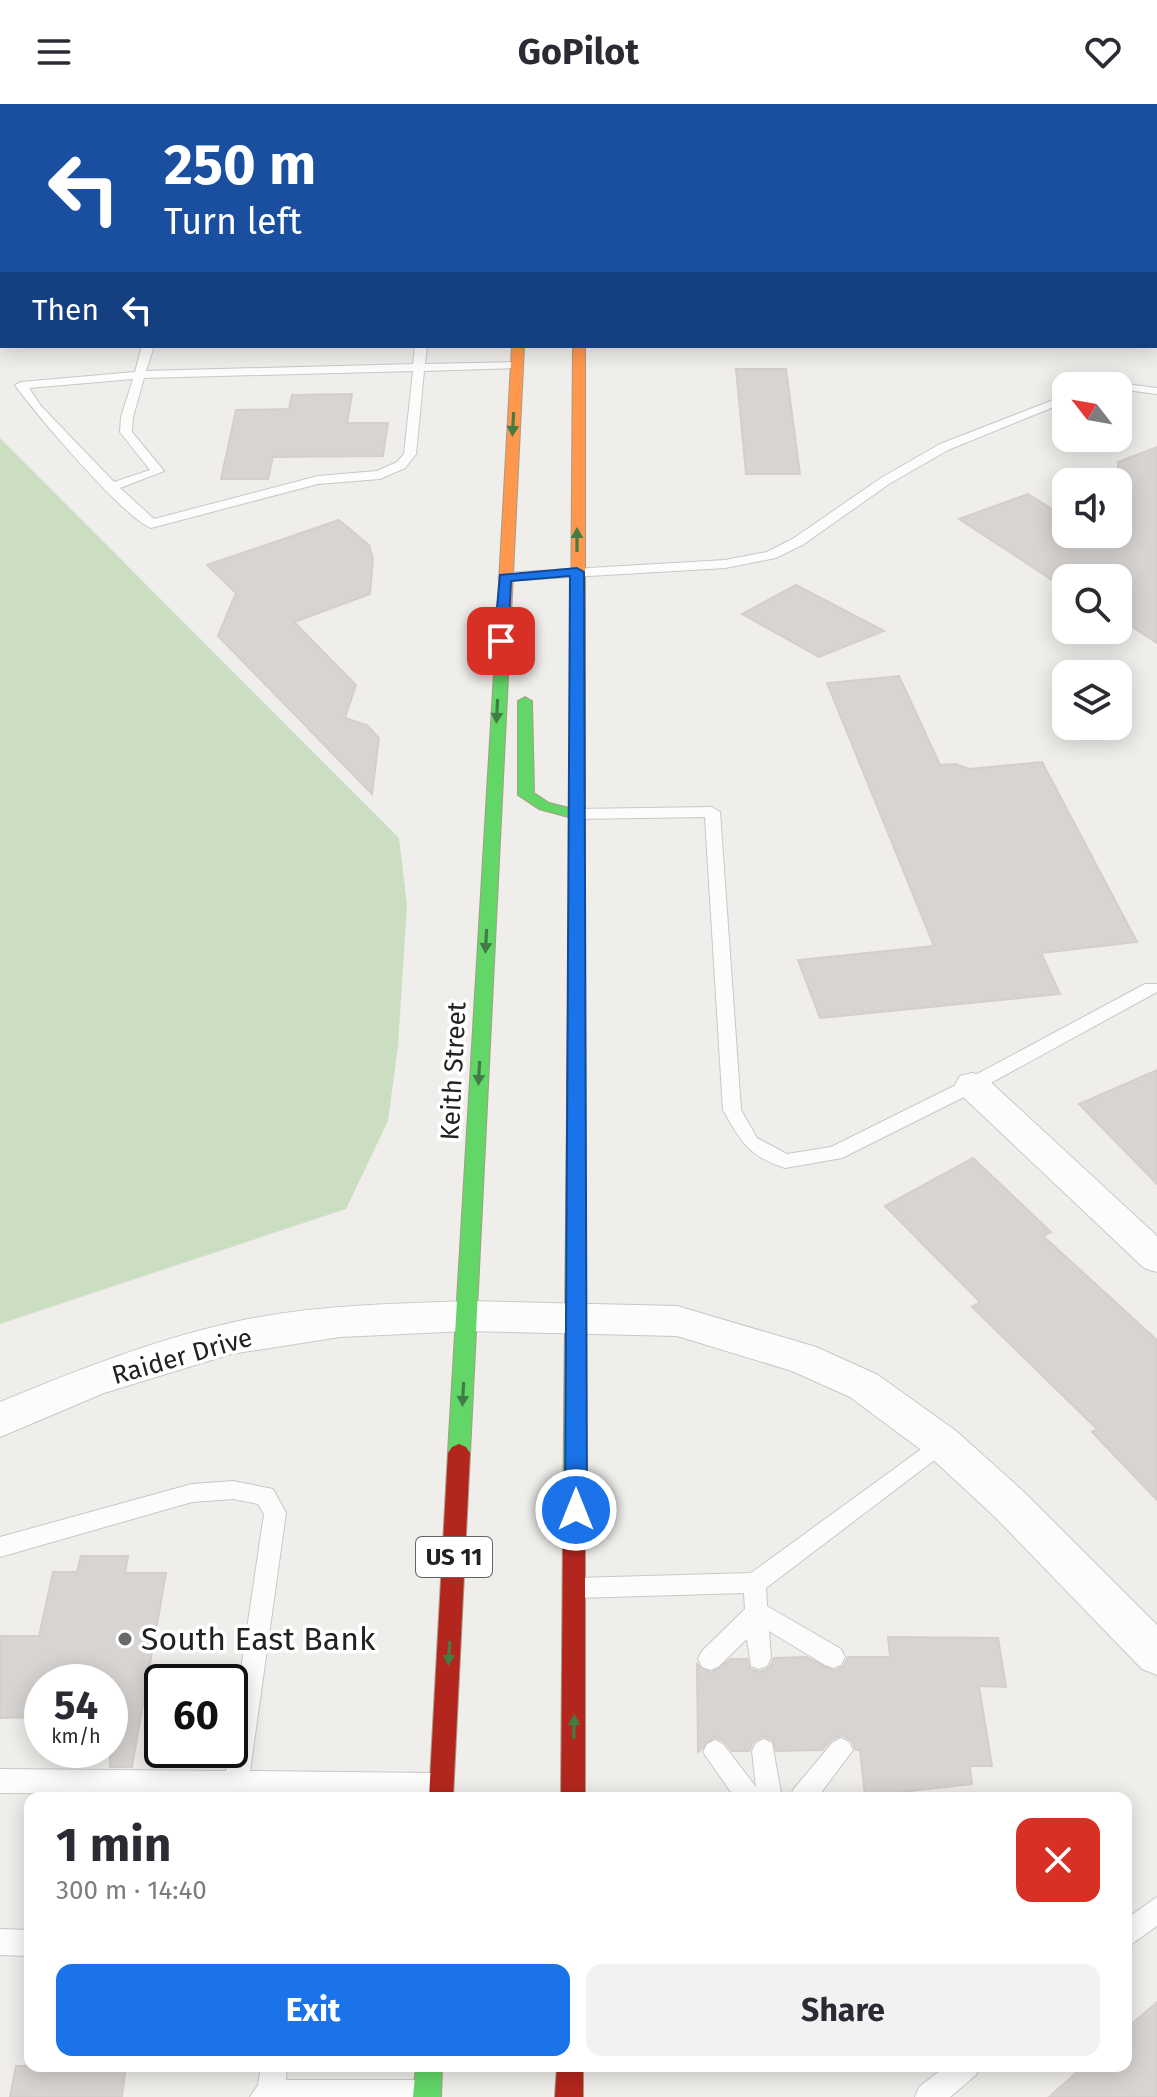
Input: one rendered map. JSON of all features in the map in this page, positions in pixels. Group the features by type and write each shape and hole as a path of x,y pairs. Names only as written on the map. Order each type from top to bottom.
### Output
{"main road":[{"name":"Keith Street","path":"442,1792 518,348"},
{"path":"573,1792 579,348"},
{"path":"501,641 520,675 526,795 544,806 576,814"},
{"path":"569,2097 570,2072"}],"street":[{"path":"972,1085 1157,1258"},
{"name":"Raider Drive","path":"0,1420 94,1380 231,1338 340,1322 467,1316 677,1321 802,1358 864,1386 942,1443 1010,1505 1157,1655"}],"lane":[{"path":"112,487 158,471 126,432 147,348"},
{"path":"421,348 419,366 410,454 401,465 380,475 318,480 151,524 37,408 21,385 139,375 419,366 517,365"},
{"path":"1132,388 1157,391"},
{"path":"505,577 725,564 771,555 799,541 885,481 944,447 1052,404"},
{"path":"576,814 712,812 732,1110 751,1143 785,1161 835,1153 972,1085 1151,988"},
{"path":"575,1588 755,1583 942,1443"},
{"path":"0,1547 192,1493 233,1490 265,1496 275,1513 236,1783"},
{"path":"755,1583 759,1658"},
{"path":"758,1612 833,1657"},
{"path":"710,1659 758,1612"},
{"path":"807,1792 841,1750"},
{"path":"764,1751 769,1792"},
{"path":"715,1752 745,1792"},
{"path":"0,1781 236,1783 442,1792"},
{"path":"1132,1930 1157,1910"},
{"path":"0,1942 24,1943"},
{"path":"929,2097 960,2072"},
{"path":"270,2085 428,2085"}],"green space":[{"path":"0,438 399,838 407,905 398,1046 388,1121 346,1209 0,1324"}],"building":[{"path":"736,369 786,369 800,474 746,474"},
{"path":"352,394 347,423 388,423 383,456 273,457 268,479 221,479 236,410 289,409 292,395"},
{"path":"1157,447 1157,643 1132,627 1132,564 1052,564 1052,580 959,519 1028,494 1052,509 1052,548 1132,548 1132,468 1118,468 1118,462"},
{"path":"339,520 369,545 373,559 370,594 294,622 356,685 345,718 367,725 379,738 372,794 218,636 236,593 207,565"},
{"path":"796,585 884,631 819,657 742,614"},
{"path":"899,676 940,765 956,764 969,769 1042,762 1137,942 1041,953 1060,994 820,1018 798,960 934,946 827,683"},
{"path":"1157,1070 1157,1184 1079,1104"},
{"path":"973,1158 1051,1232 1043,1236 1157,1340 1157,1500 1092,1432 1097,1429 972,1307 980,1302 885,1206"},
{"path":"81,1556 128,1556 125,1573 166,1573 150,1664 144,1664 144,1699 132,1767 128,1767 128,1664 24,1664 24,1717 0,1718 0,1636 39,1636 53,1572 77,1572"},
{"path":"888,1637 998,1638 1006,1687 979,1686 992,1766 970,1766 972,1784 901,1792 865,1792 860,1750 856,1750 852,1741 842,1735 832,1739 822,1750 776,1751 773,1740 763,1736 753,1742 749,1751 732,1751 724,1741 714,1737 698,1752 697,1664 711,1673 731,1659 747,1659 750,1669 760,1672 770,1667 774,1658 806,1657 834,1671 844,1666 848,1657 890,1657"},
{"path":"1157,2002 1157,2097 1049,2097 1077,2072 1132,2072 1132,2024"},
{"path":"16,2066 24,2066 24,2072 125,2072 122,2097 10,2097"}],"traffic: fast":[{"path":"459,1453 502,656"},
{"path":"525,701 526,795 544,806 576,814"},
{"path":"574,1530 577,909"},
{"path":"427,2097 429,2072"}],"traffic: slow":[{"path":"502,656 518,348"},
{"path":"577,909 579,348"}],"traffic: jam":[{"path":"441,1792 459,1453"},
{"path":"573,1792 574,1530"},
{"path":"569,2097 570,2072"}],"place":[{"name":"South East Bank","path":"125,1639"}],"route":[{"path":"501,641 505,577 577,572 576,1510"}]}
